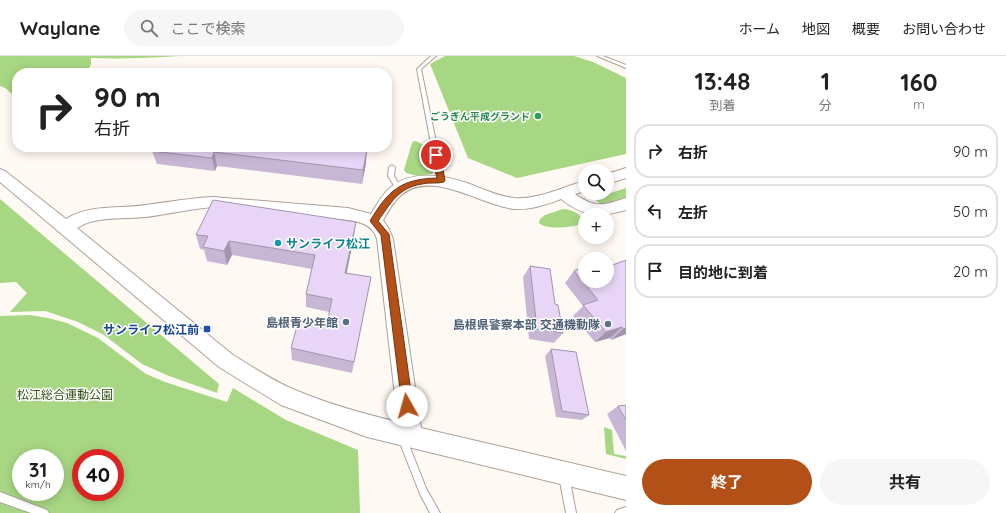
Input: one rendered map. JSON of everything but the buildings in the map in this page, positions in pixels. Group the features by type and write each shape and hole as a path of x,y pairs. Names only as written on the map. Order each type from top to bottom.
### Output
{"street":[{"path":"614,177 626,173"},
{"path":"0,174 226,361 289,398 366,426 626,488"},
{"path":"374,221 394,193 399,189 421,181 441,180 495,200 513,204 541,201 578,188"},
{"path":"563,193 580,206 590,210 603,211 626,204"},
{"path":"65,228 80,218 88,216 121,214 193,203 213,202 348,214 361,216 374,221 382,229 386,239 406,435"}],"lane":[{"path":"434,56 419,69 441,180"},
{"path":"599,56 626,67"},
{"path":"392,167 391,176 399,189"},
{"path":"406,435 423,491 435,513"},
{"path":"563,473 571,513"},
{"path":"0,497 44,513"},
{"path":"620,513 626,512"}],"green space":[{"path":"0,56 180,56 91,58 89,68 12,68 12,94 0,86"},
{"name":"ごうぎん平成グランド","path":"445,56 574,56 593,62 626,78 626,154 517,178 468,158 430,64"},
{"path":"414,141 421,143 425,148 430,162 435,169 432,174 418,176 406,173 404,170 412,143"},
{"path":"626,188 626,197 603,204 600,204 596,200 614,200 614,192"},
{"path":"0,199 219,384 217,393 169,376 142,364 104,335 78,322 45,311 10,312 27,293 16,282 0,283"},
{"path":"563,209 570,210 578,214 578,225 555,228 548,227 539,223 540,219 545,215"},
{"name":"松江総合運動公園","path":"30,315 67,323 98,338 146,374 165,382 227,402 233,388 286,420 358,450 360,513 0,513 0,316"},
{"path":"604,427 612,430 614,454 626,456 626,459 606,454"}],"place":[{"name":"ごうぎん平成グランド","path":"538,116"},
{"name":"サンライフ松江","path":"278,243"},
{"name":"島根青少年館","path":"346,322"},
{"name":"島根県警察本部 交通機動隊","path":"608,324"},
{"name":"サンライフ松江前","path":"207,329"}],"route":[{"path":"407,406 385,234 374,221 394,193 399,189 406,185 421,181 441,180 436,155"}]}
